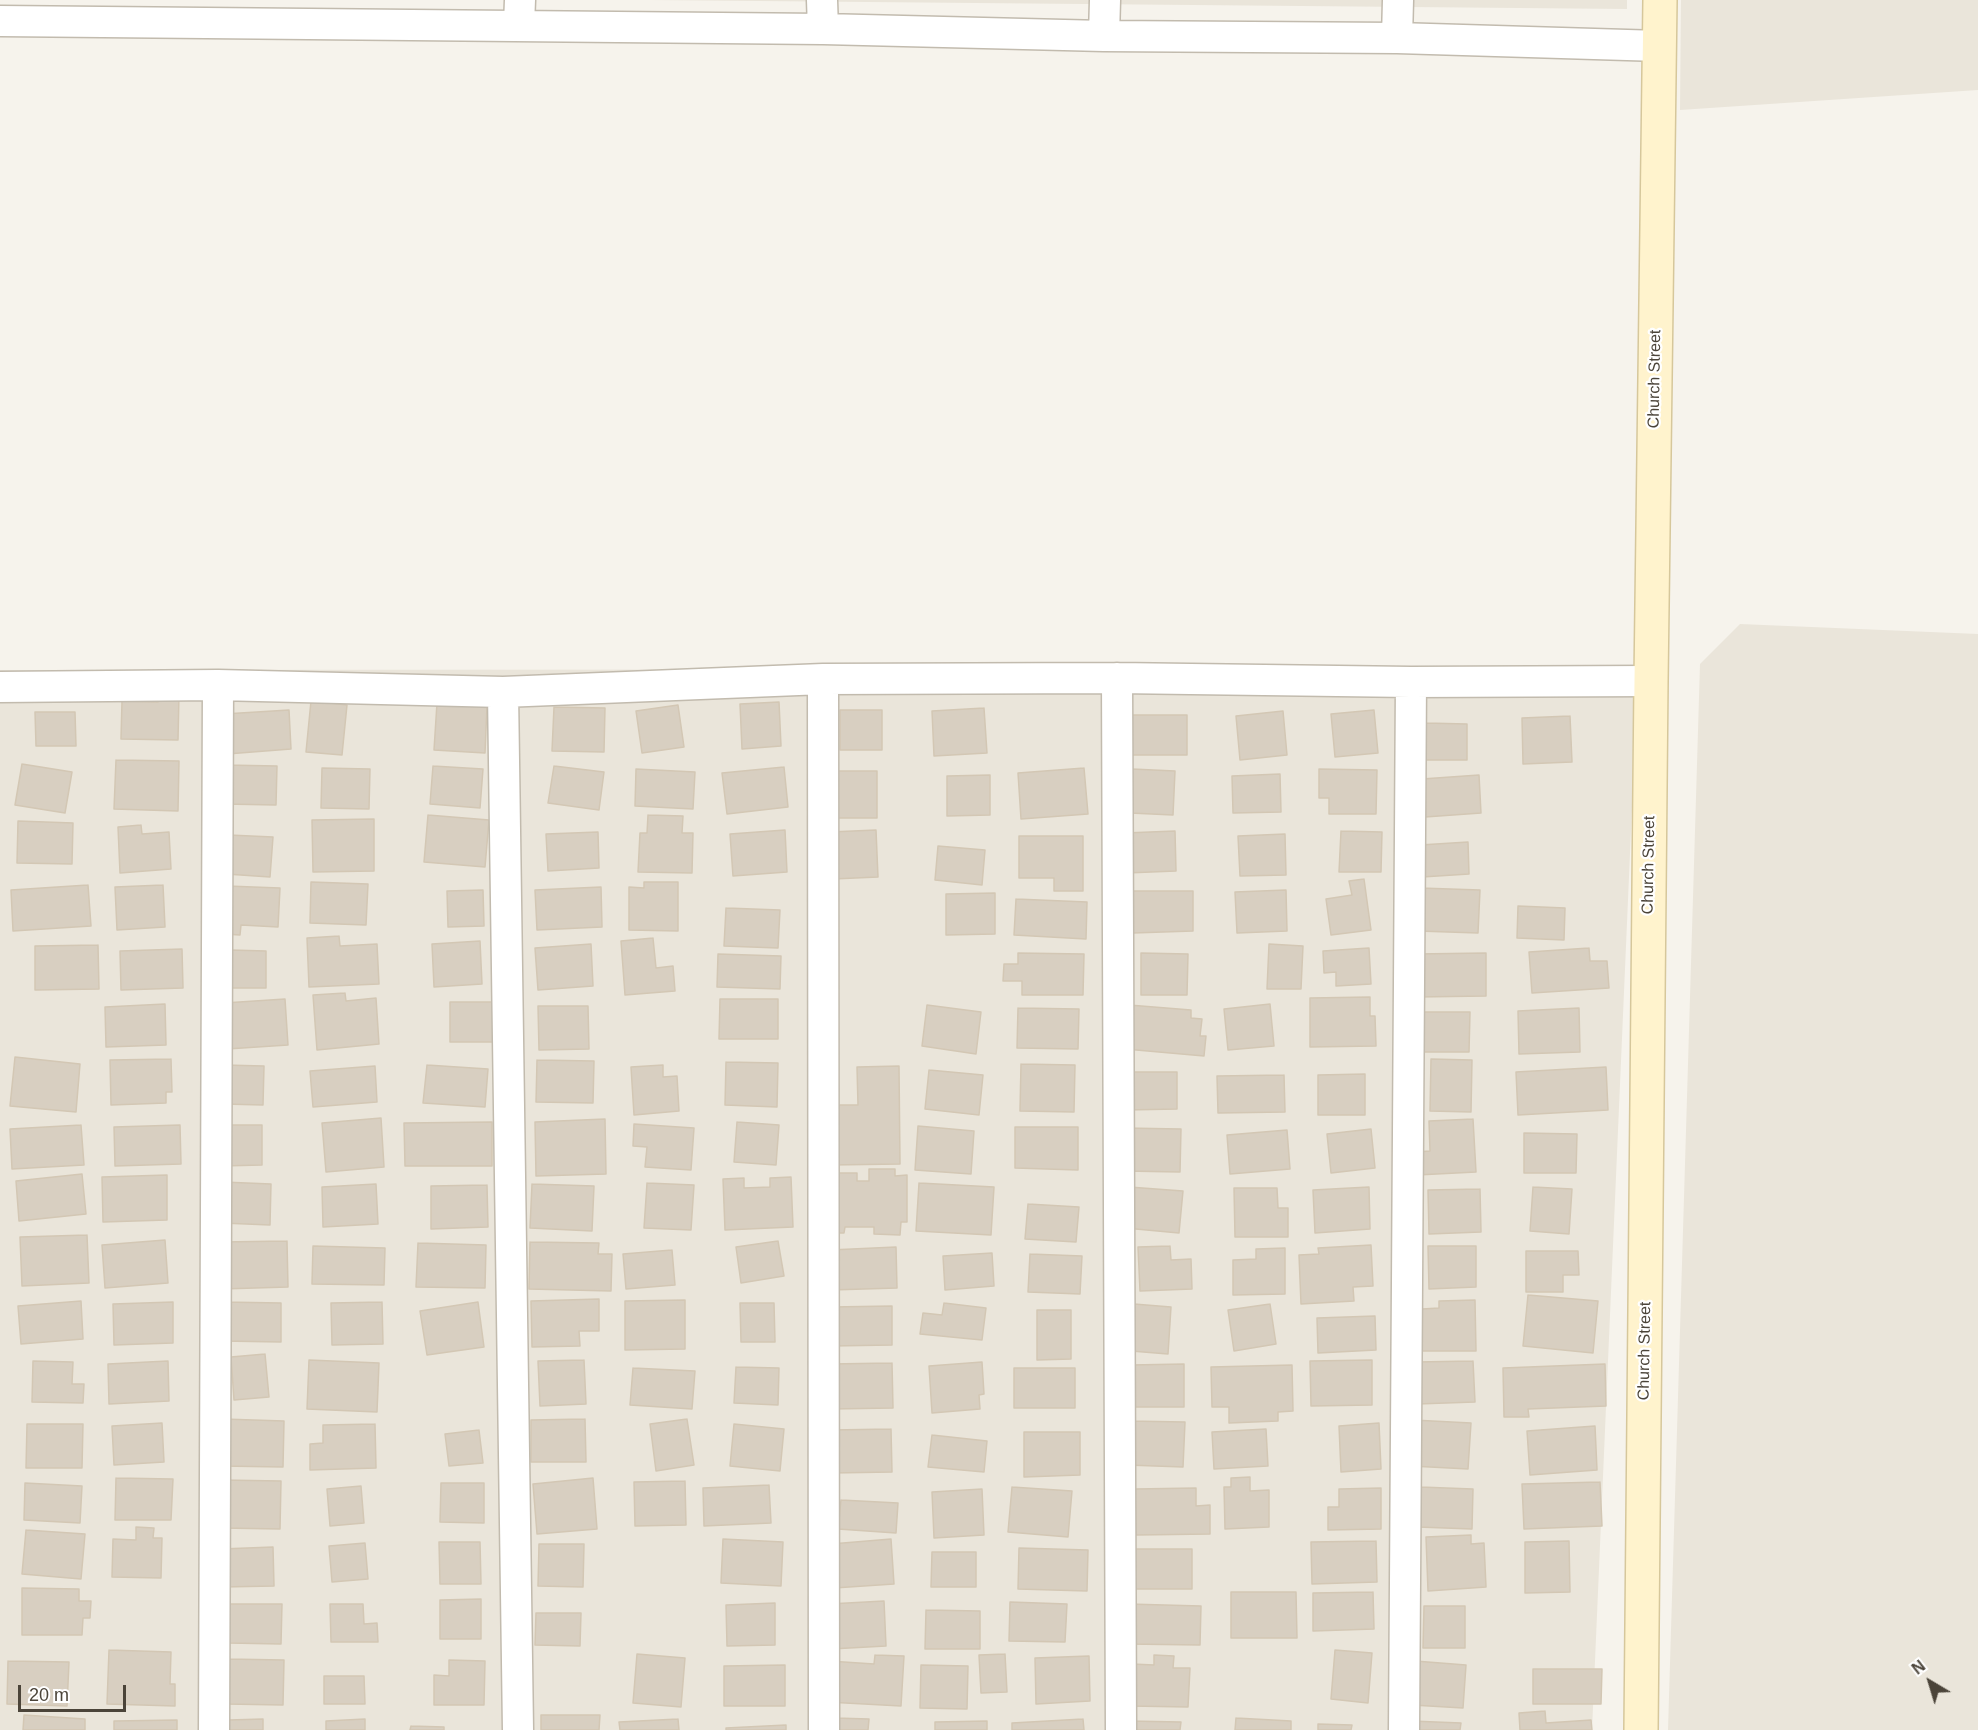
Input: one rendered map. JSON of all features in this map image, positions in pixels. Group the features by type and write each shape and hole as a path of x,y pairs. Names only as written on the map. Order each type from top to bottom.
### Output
{"street":[{"path":"1104,36 1105,0"},
{"path":"1397,38 1398,0"},
{"name":"Church Street","path":"1641,1730 1660,0"},
{"path":"0,21 201,12 823,14 1104,36 1397,38 1660,45"},
{"path":"1117,678 1121,1730"},
{"path":"0,687 218,685 503,692 823,679 1651,681"},
{"path":"823,679 824,1730"},
{"path":"1404,1730 1411,682"},
{"path":"214,1730 218,685"},
{"path":"503,692 518,1730"}],"shaded area":[{"path":"650,0 1627,0 1627,9"},
{"path":"1681,0 1978,0 1978,90 1680,110"},
{"path":"1740,624 1978,634 1978,1730 1668,1730 1700,664"},
{"path":"1638,669 1592,1730 0,1730 0,670"}],"building":[{"path":"158,694 179,694 178,740 121,739 122,701 158,702"},
{"path":"311,701 347,705 342,755 306,752"},
{"path":"779,702 781,746 742,749 740,704"},
{"path":"437,703 487,706 485,753 434,750"},
{"path":"678,705 684,747 642,753 636,711"},
{"path":"554,707 605,708 604,752 552,751"},
{"path":"984,708 987,753 934,756 932,711"},
{"path":"289,710 291,749 227,754 224,714"},
{"path":"840,710 882,710 882,750 840,750"},
{"path":"1374,710 1378,753 1335,757 1331,714"},
{"path":"1283,711 1287,755 1240,760 1236,716"},
{"path":"35,712 75,712 76,746 36,746"},
{"path":"1129,715 1187,715 1187,755 1129,755"},
{"path":"1570,716 1572,762 1523,764 1522,718"},
{"path":"1425,723 1467,724 1467,760 1424,760"},
{"path":"116,760 179,761 178,811 114,809"},
{"path":"22,764 72,772 65,813 15,805"},
{"path":"225,765 277,766 276,805 224,804"},
{"path":"433,766 483,769 480,808 430,804"},
{"path":"554,766 604,772 599,810 548,803"},
{"path":"784,767 788,807 727,814 722,773"},
{"path":"322,768 370,769 369,809 321,808"},
{"path":"1084,768 1088,814 1021,819 1018,773"},
{"path":"636,769 695,772 693,809 635,806"},
{"path":"1132,769 1175,771 1173,815 1130,813"},
{"path":"1319,769 1377,770 1376,814 1329,814 1329,798 1319,798"},
{"path":"831,771 877,771 877,818 831,818"},
{"path":"1280,774 1281,812 1233,813 1232,776"},
{"path":"990,775 990,815 947,816 947,776"},
{"path":"1479,775 1481,813 1425,817 1422,779"},
{"path":"428,815 489,820 485,867 424,862"},
{"path":"648,815 683,816 682,833 693,833 692,873 638,872 640,833 647,833"},
{"path":"374,819 374,871 313,872 312,820"},
{"path":"18,821 73,823 72,864 17,863"},
{"path":"141,825 142,834 169,832 171,869 120,873 118,827"},
{"path":"785,830 787,872 733,876 730,834"},
{"path":"876,830 878,877 833,879 830,832"},
{"path":"1175,831 1176,871 1126,873 1125,833"},
{"path":"1341,831 1382,832 1381,872 1339,872"},
{"path":"598,832 599,868 548,871 546,834"},
{"path":"1285,834 1286,875 1240,876 1238,836"},
{"path":"229,835 273,837 270,877 226,874"},
{"path":"1019,836 1083,836 1083,891 1054,891 1054,878 1019,878"},
{"path":"1468,842 1469,874 1422,877 1420,845"},
{"path":"938,846 985,850 982,885 935,880"},
{"path":"1364,879 1371,930 1331,935 1326,899 1352,895 1349,881"},
{"path":"311,882 368,884 366,925 310,923"},
{"path":"644,882 678,882 678,931 629,930 629,887 644,888"},
{"path":"88,885 91,926 13,931 11,890"},
{"path":"163,885 165,927 117,930 115,887"},
{"path":"227,886 280,888 278,927 241,925 240,935 224,934"},
{"path":"601,887 602,927 537,930 535,890"},
{"path":"1420,888 1480,890 1478,933 1418,931"},
{"path":"483,890 484,926 448,927 447,891"},
{"path":"1286,890 1287,931 1237,933 1235,892"},
{"path":"1132,891 1193,891 1193,931 1133,933"},
{"path":"995,893 995,934 946,935 946,894"},
{"path":"1016,899 1087,902 1086,939 1014,935"},
{"path":"1518,906 1565,908 1564,940 1517,938"},
{"path":"726,908 780,910 778,948 724,946"},
{"path":"339,936 340,946 377,944 379,984 309,987 307,938"},
{"path":"653,938 656,968 673,966 675,991 625,995 621,941"},
{"path":"480,941 482,984 434,987 432,944"},
{"path":"591,944 593,986 538,990 535,948"},
{"path":"1269,944 1303,946 1301,989 1267,989"},
{"path":"98,945 99,989 35,990 35,946"},
{"path":"1369,948 1371,984 1336,986 1336,972 1324,973 1323,951"},
{"path":"1589,948 1590,961 1607,961 1609,988 1532,993 1529,952"},
{"path":"182,949 183,988 121,990 120,951"},
{"path":"230,950 266,951 266,988 229,988"},
{"path":"1018,953 1084,954 1083,995 1022,995 1022,981 1003,981 1004,964 1018,964"},
{"path":"1141,953 1188,954 1187,995 1141,995"},
{"path":"1486,953 1486,996 1416,997 1416,954"},
{"path":"718,954 781,956 780,989 717,987"},
{"path":"345,993 346,1001 376,998 379,1044 317,1050 313,995"},
{"path":"1370,997 1370,1016 1375,1016 1376,1046 1310,1047 1310,998"},
{"path":"285,999 288,1045 227,1049 224,1003"},
{"path":"720,999 778,999 778,1039 719,1039"},
{"path":"450,1002 497,1002 497,1042 450,1042"},
{"path":"165,1004 166,1045 106,1047 105,1007"},
{"path":"1270,1004 1274,1046 1228,1050 1224,1009"},
{"path":"927,1005 981,1012 976,1054 922,1046"},
{"path":"1129,1005 1191,1010 1191,1018 1202,1019 1200,1036 1206,1036 1204,1056 1125,1049"},
{"path":"538,1006 588,1006 589,1049 539,1050"},
{"path":"1018,1008 1079,1009 1078,1049 1017,1048"},
{"path":"1579,1008 1580,1052 1519,1054 1518,1011"},
{"path":"1416,1012 1470,1012 1469,1052 1416,1052"},
{"path":"15,1057 80,1064 76,1112 10,1106"},
{"path":"171,1059 172,1092 166,1092 166,1103 111,1105 110,1060"},
{"path":"1431,1059 1472,1060 1471,1112 1430,1111"},
{"path":"537,1060 594,1061 593,1103 536,1102"},
{"path":"726,1062 778,1063 777,1107 725,1105"},
{"path":"1021,1064 1075,1065 1074,1112 1020,1111"},
{"path":"224,1065 264,1066 263,1105 223,1104"},
{"path":"427,1065 488,1069 485,1107 423,1103"},
{"path":"663,1065 663,1077 677,1076 679,1111 634,1115 631,1067"},
{"path":"375,1066 377,1102 313,1107 310,1071"},
{"path":"899,1066 900,1164 830,1165 830,1105 858,1105 857,1067"},
{"path":"1606,1067 1608,1110 1518,1115 1516,1072"},
{"path":"929,1070 983,1075 979,1115 925,1109"},
{"path":"1126,1072 1177,1072 1177,1109 1126,1110"},
{"path":"1365,1074 1365,1115 1318,1115 1318,1075"},
{"path":"1284,1075 1285,1112 1218,1113 1217,1076"},
{"path":"381,1118 384,1167 326,1172 322,1123"},
{"path":"605,1119 606,1174 536,1176 535,1122"},
{"path":"1473,1119 1476,1172 1417,1175 1416,1152 1430,1151 1429,1121"},
{"path":"492,1122 492,1166 405,1166 404,1123"},
{"path":"737,1122 779,1125 776,1165 734,1162"},
{"path":"634,1124 694,1128 691,1170 645,1167 647,1147 633,1146"},
{"path":"81,1125 84,1165 12,1169 10,1129"},
{"path":"180,1125 181,1164 115,1166 114,1127"},
{"path":"220,1125 262,1125 262,1165 221,1166"},
{"path":"918,1126 974,1131 971,1174 915,1170"},
{"path":"1015,1127 1078,1127 1078,1170 1015,1168"},
{"path":"1124,1128 1181,1129 1180,1172 1124,1171"},
{"path":"1371,1129 1375,1168 1331,1173 1327,1134"},
{"path":"1287,1130 1290,1169 1230,1174 1227,1135"},
{"path":"1524,1133 1577,1134 1576,1173 1524,1173"},
{"path":"869,1169 895,1169 895,1176 907,1175 907,1222 901,1222 900,1235 874,1234 874,1227 845,1227 844,1233 826,1233 827,1173 857,1173 857,1181 869,1181"},
{"path":"82,1174 86,1214 19,1221 16,1181"},
{"path":"167,1175 167,1220 103,1222 102,1177"},
{"path":"791,1177 793,1227 725,1230 723,1179 744,1178 744,1188 770,1187 770,1178"},
{"path":"223,1182 271,1184 270,1225 222,1223"},
{"path":"647,1183 694,1185 691,1230 644,1228"},
{"path":"919,1183 994,1187 991,1235 916,1231"},
{"path":"376,1184 378,1224 323,1227 322,1187"},
{"path":"532,1184 594,1186 592,1231 530,1228"},
{"path":"487,1185 488,1227 431,1229 431,1186"},
{"path":"1129,1187 1183,1191 1179,1233 1125,1228"},
{"path":"1369,1187 1370,1229 1315,1233 1313,1190"},
{"path":"1533,1187 1572,1189 1569,1234 1530,1231"},
{"path":"1234,1188 1277,1188 1278,1208 1288,1208 1288,1237 1235,1237"},
{"path":"1480,1189 1481,1232 1429,1234 1428,1190"},
{"path":"1028,1204 1079,1207 1076,1242 1025,1239"},
{"path":"87,1235 89,1283 22,1286 20,1237"},
{"path":"165,1240 168,1283 105,1288 102,1245"},
{"path":"287,1241 288,1287 222,1289 221,1242"},
{"path":"778,1241 784,1276 741,1283 736,1247"},
{"path":"530,1242 599,1243 598,1254 612,1254 611,1291 529,1289"},
{"path":"418,1243 486,1245 485,1288 416,1287"},
{"path":"1371,1245 1373,1286 1353,1287 1354,1301 1301,1304 1299,1255 1319,1254 1318,1248"},
{"path":"313,1246 385,1248 384,1285 312,1284"},
{"path":"1170,1246 1171,1260 1191,1259 1192,1289 1140,1291 1138,1247"},
{"path":"1428,1246 1476,1246 1476,1287 1429,1289"},
{"path":"896,1247 897,1288 831,1290 830,1250"},
{"path":"1285,1248 1285,1294 1233,1295 1233,1260 1256,1259 1256,1249"},
{"path":"672,1250 675,1285 626,1289 623,1254"},
{"path":"1526,1251 1578,1251 1579,1275 1563,1275 1563,1292 1526,1292"},
{"path":"992,1253 994,1286 945,1290 943,1256"},
{"path":"1030,1254 1082,1256 1080,1294 1028,1292"},
{"path":"1528,1295 1598,1301 1593,1353 1523,1346"},
{"path":"599,1299 599,1331 579,1331 580,1346 532,1347 531,1301"},
{"path":"685,1300 685,1349 625,1350 625,1301"},
{"path":"1475,1300 1476,1351 1422,1351 1422,1309 1439,1308 1439,1301"},
{"path":"81,1301 83,1339 21,1344 18,1306"},
{"path":"173,1302 173,1343 114,1345 113,1304"},
{"path":"223,1302 281,1303 281,1342 222,1341"},
{"path":"382,1302 383,1344 332,1345 331,1303"},
{"path":"478,1302 484,1347 427,1355 420,1311"},
{"path":"740,1303 774,1303 775,1342 741,1342"},
{"path":"944,1303 986,1308 982,1340 920,1334 923,1313 942,1315"},
{"path":"1134,1304 1171,1307 1168,1354 1131,1351"},
{"path":"1270,1304 1276,1344 1234,1351 1228,1310"},
{"path":"892,1306 892,1345 831,1346 831,1307"},
{"path":"1037,1310 1071,1310 1071,1359 1037,1360"},
{"path":"1375,1316 1376,1350 1318,1353 1317,1318"},
{"path":"265,1354 269,1397 234,1400 231,1357"},
{"path":"309,1360 379,1363 377,1412 307,1409"},
{"path":"584,1360 586,1404 540,1406 538,1361"},
{"path":"1372,1360 1372,1405 1311,1406 1310,1361"},
{"path":"33,1361 73,1362 72,1384 84,1384 83,1403 32,1402"},
{"path":"168,1361 169,1401 109,1404 108,1364"},
{"path":"1473,1361 1475,1402 1417,1404 1416,1362"},
{"path":"982,1362 984,1394 979,1395 980,1409 932,1413 929,1366"},
{"path":"892,1363 893,1408 831,1409 830,1364"},
{"path":"1184,1364 1184,1407 1131,1407 1131,1365"},
{"path":"1605,1364 1606,1406 1528,1409 1529,1417 1504,1417 1503,1368"},
{"path":"1292,1365 1293,1411 1278,1412 1278,1421 1229,1423 1229,1407 1212,1407 1211,1367"},
{"path":"736,1367 779,1368 778,1405 734,1403"},
{"path":"633,1368 695,1371 692,1409 630,1405"},
{"path":"1014,1368 1075,1368 1075,1408 1014,1408"},
{"path":"223,1419 284,1421 283,1467 221,1466"},
{"path":"585,1419 586,1462 531,1462 531,1420"},
{"path":"687,1419 694,1465 656,1471 650,1424"},
{"path":"1413,1420 1471,1423 1468,1469 1411,1466"},
{"path":"1128,1421 1185,1422 1183,1467 1127,1465"},
{"path":"162,1423 164,1462 114,1465 112,1426"},
{"path":"1379,1423 1381,1469 1341,1472 1339,1426"},
{"path":"27,1424 83,1424 82,1468 26,1468"},
{"path":"375,1424 376,1468 310,1470 310,1444 323,1443 323,1425"},
{"path":"734,1424 784,1429 780,1471 730,1466"},
{"path":"1595,1426 1597,1470 1530,1475 1527,1431"},
{"path":"891,1429 892,1472 832,1473 832,1430"},
{"path":"1266,1429 1268,1466 1214,1469 1212,1432"},
{"path":"479,1430 483,1463 449,1466 445,1434"},
{"path":"1024,1432 1080,1432 1080,1475 1024,1477"},
{"path":"932,1435 987,1441 984,1472 928,1467"},
{"path":"1250,1477 1250,1491 1269,1490 1269,1527 1225,1529 1224,1487 1231,1487 1231,1478"},
{"path":"116,1478 173,1479 171,1520 115,1520"},
{"path":"593,1478 597,1529 537,1534 533,1484"},
{"path":"221,1480 281,1481 280,1529 221,1528"},
{"path":"685,1481 686,1525 635,1526 634,1482"},
{"path":"1600,1482 1602,1526 1524,1529 1522,1484"},
{"path":"25,1483 82,1486 80,1523 24,1520"},
{"path":"441,1483 484,1483 484,1523 440,1522"},
{"path":"769,1485 771,1523 704,1526 703,1488"},
{"path":"361,1486 364,1523 330,1526 327,1489"},
{"path":"1012,1487 1072,1491 1068,1537 1008,1532"},
{"path":"1420,1487 1473,1489 1472,1529 1418,1527"},
{"path":"1196,1488 1196,1506 1210,1505 1210,1534 1136,1535 1135,1489"},
{"path":"1381,1488 1381,1529 1328,1530 1328,1507 1339,1507 1339,1489"},
{"path":"982,1489 984,1535 934,1538 932,1492"},
{"path":"841,1500 898,1503 896,1533 838,1529"},
{"path":"136,1527 154,1528 153,1538 162,1538 161,1578 112,1577 113,1539 136,1540"},
{"path":"26,1530 85,1534 81,1579 22,1574"},
{"path":"1471,1535 1471,1544 1484,1543 1486,1587 1428,1591 1426,1537"},
{"path":"723,1539 783,1542 781,1586 721,1583"},
{"path":"891,1539 894,1584 834,1588 831,1544"},
{"path":"1376,1541 1377,1582 1312,1584 1311,1542"},
{"path":"1569,1541 1570,1592 1525,1593 1525,1542"},
{"path":"439,1542 480,1542 481,1584 440,1584"},
{"path":"365,1543 368,1579 332,1582 329,1546"},
{"path":"539,1544 584,1544 583,1587 538,1586"},
{"path":"273,1547 274,1586 222,1587 221,1549"},
{"path":"1019,1548 1088,1550 1087,1591 1018,1589"},
{"path":"1129,1549 1192,1549 1192,1589 1130,1589"},
{"path":"932,1552 976,1552 976,1587 931,1587"},
{"path":"22,1588 79,1589 79,1601 91,1601 90,1618 83,1618 82,1635 22,1635"},
{"path":"1231,1592 1296,1592 1297,1638 1231,1638"},
{"path":"1373,1592 1374,1629 1313,1631 1313,1593"},
{"path":"481,1599 481,1639 440,1639 440,1600"},
{"path":"884,1601 886,1646 831,1649 829,1604"},
{"path":"1010,1602 1067,1604 1065,1642 1009,1641"},
{"path":"775,1603 775,1645 727,1646 726,1605"},
{"path":"228,1604 282,1604 281,1644 228,1643"},
{"path":"330,1604 363,1604 364,1624 377,1623 378,1642 331,1642"},
{"path":"1128,1604 1201,1606 1200,1645 1127,1644"},
{"path":"1424,1606 1465,1606 1465,1648 1423,1648"},
{"path":"926,1610 980,1611 980,1649 925,1649"},
{"path":"536,1613 581,1613 580,1646 535,1645"},
{"path":"109,1650 171,1652 170,1684 175,1684 175,1706 107,1704"},
{"path":"1335,1650 1372,1653 1368,1703 1331,1699"},
{"path":"637,1654 685,1658 681,1707 633,1703"},
{"path":"1005,1654 1007,1692 981,1693 979,1655"},
{"path":"875,1655 904,1656 901,1706 827,1702 829,1661 874,1664"},
{"path":"1154,1655 1174,1656 1173,1668 1190,1668 1188,1707 1130,1706 1132,1664 1154,1665"},
{"path":"1089,1656 1090,1701 1036,1704 1035,1658"},
{"path":"227,1659 284,1660 283,1705 226,1704"},
{"path":"449,1660 485,1661 484,1705 434,1705 434,1675 449,1676"},
{"path":"8,1661 69,1662 67,1706 7,1704"},
{"path":"1415,1661 1466,1665 1463,1708 1412,1705"},
{"path":"785,1665 785,1706 724,1706 724,1666"},
{"path":"921,1665 968,1666 967,1709 920,1708"},
{"path":"1533,1669 1602,1669 1601,1704 1533,1704"},
{"path":"324,1676 364,1676 365,1704 324,1704"},
{"path":"1545,1711 1546,1723 1591,1720 1592,1730 1520,1730 1519,1713"},
{"path":"24,1715 85,1719 85,1730 23,1730"},
{"path":"541,1715 600,1715 599,1730 541,1730"},
{"path":"835,1718 869,1719 868,1730 834,1730"},
{"path":"1236,1718 1291,1721 1291,1730 1235,1730"},
{"path":"263,1719 263,1730 229,1730 229,1720"},
{"path":"365,1719 365,1730 326,1730 326,1721"},
{"path":"678,1719 679,1730 620,1730 619,1722"},
{"path":"1083,1719 1084,1730 1012,1730 1012,1723"},
{"path":"177,1720 177,1730 114,1730 114,1721"},
{"path":"987,1721 987,1730 935,1730 935,1722"},
{"path":"1128,1721 1181,1722 1180,1730 1128,1730"},
{"path":"1411,1721 1461,1723 1460,1730 1411,1730"},
{"path":"1318,1724 1352,1725 1351,1730 1318,1730"},
{"path":"786,1725 786,1730 726,1730 726,1728"},
{"path":"411,1726 444,1727 444,1730 410,1730"}]}
